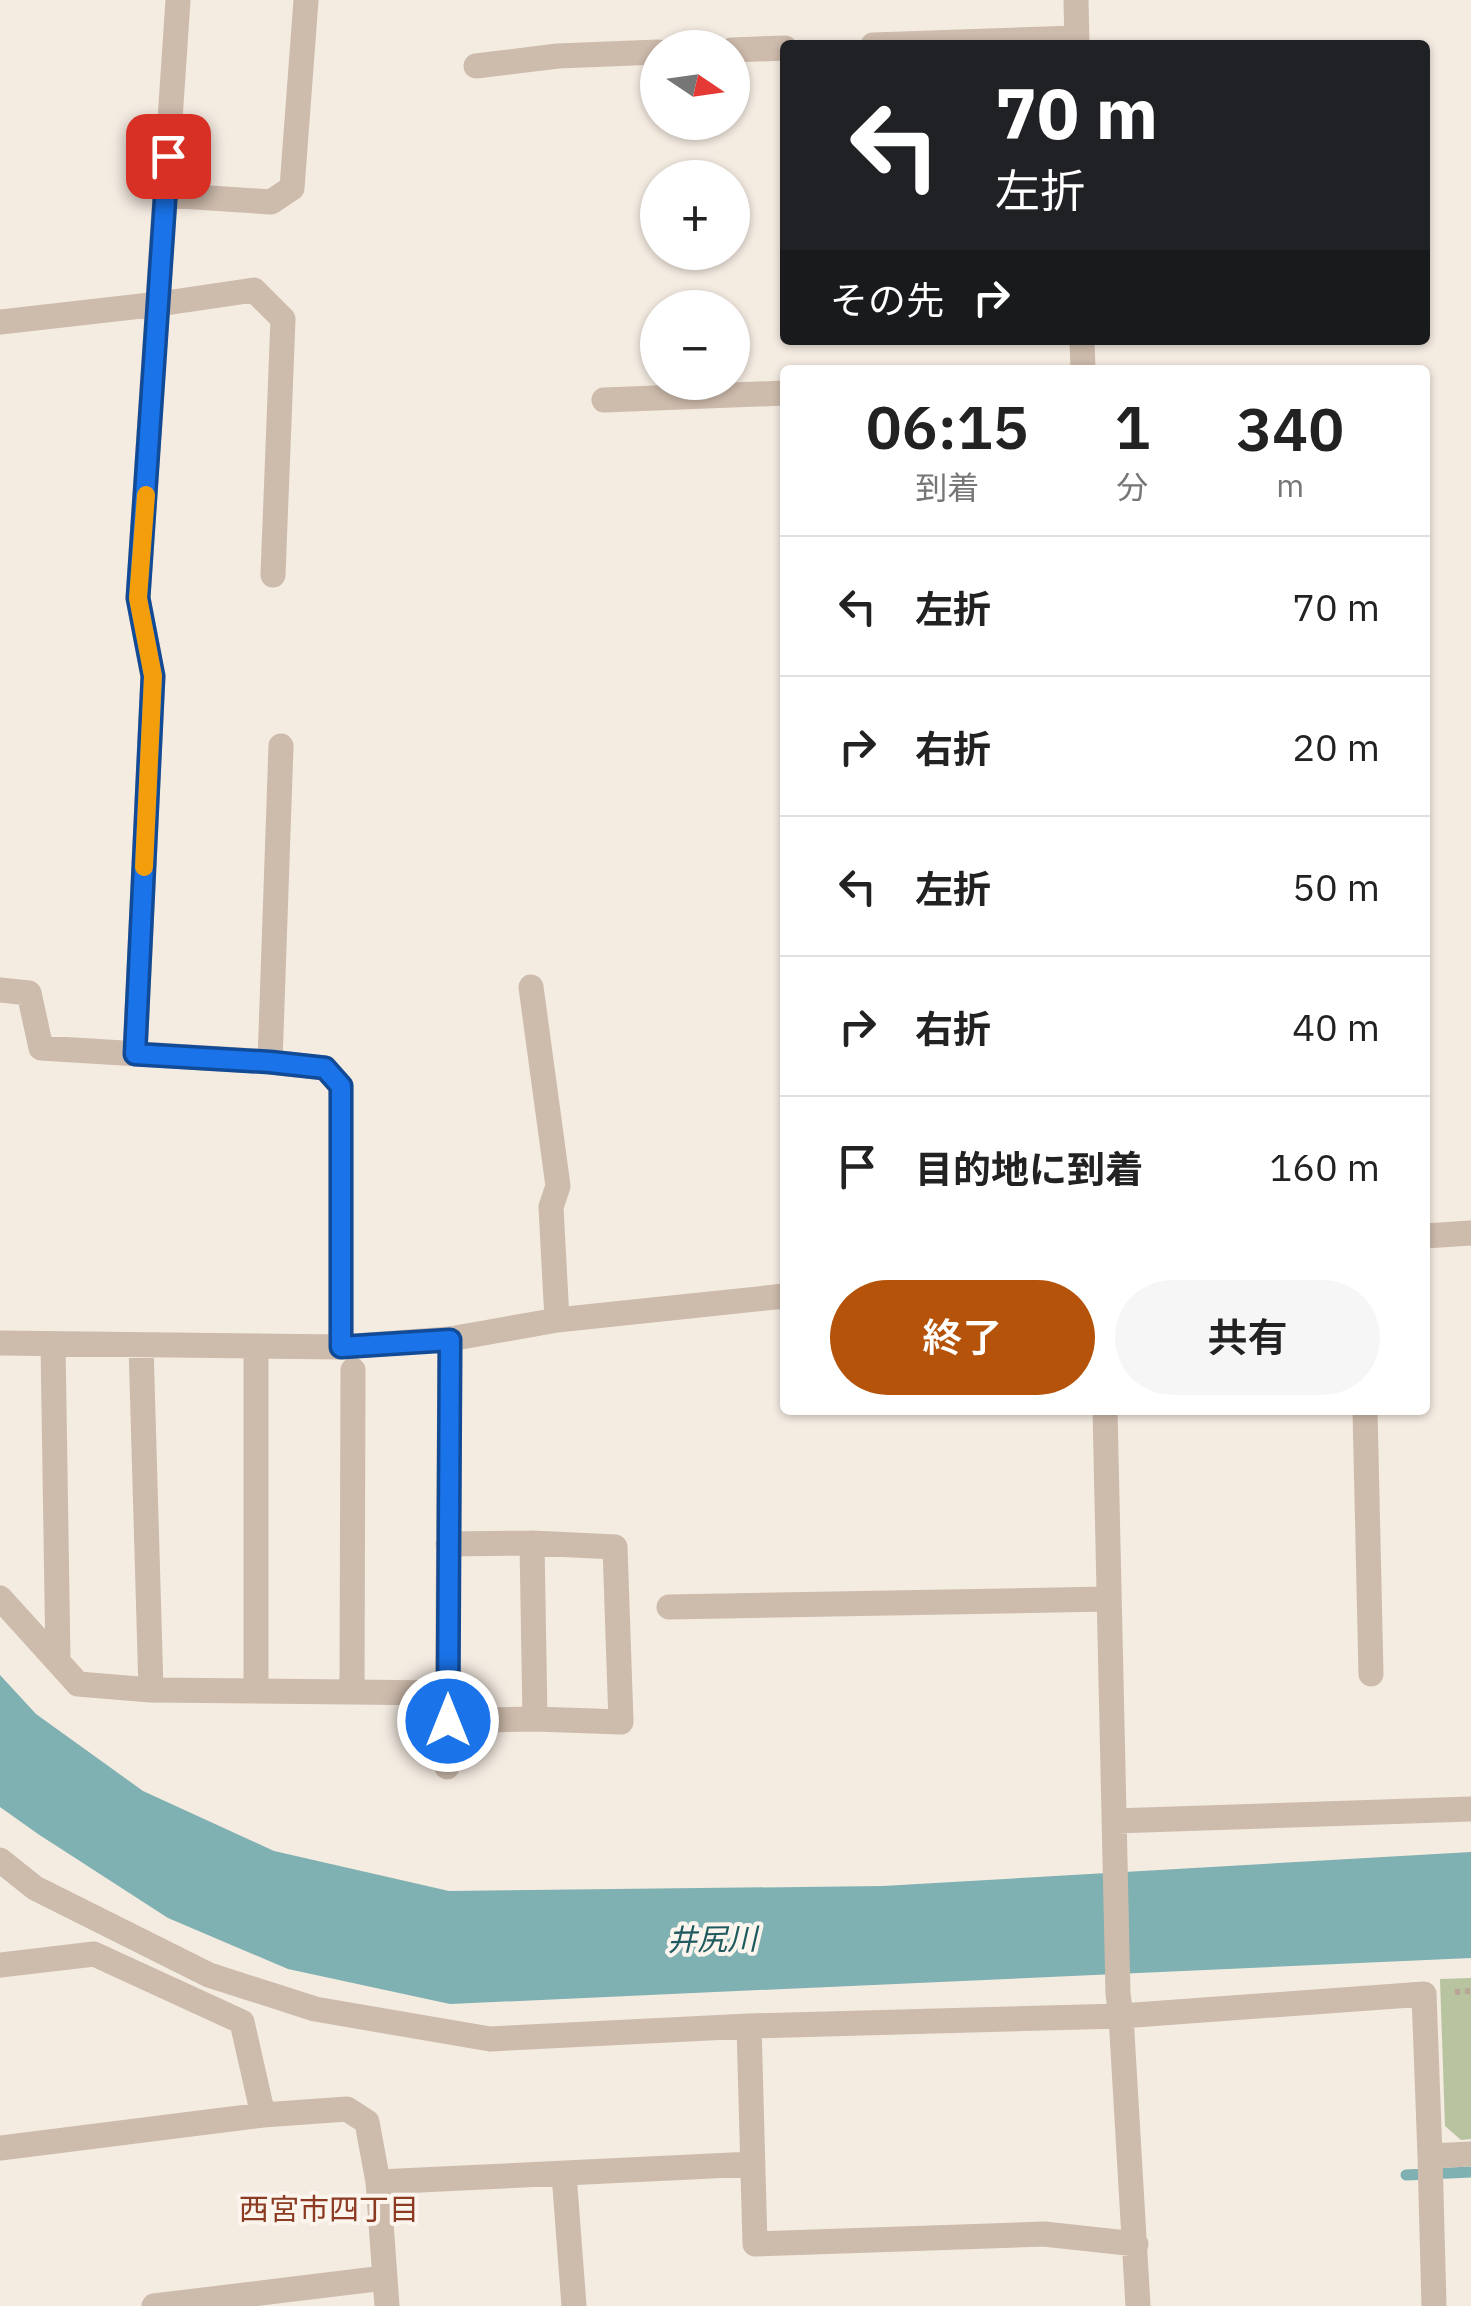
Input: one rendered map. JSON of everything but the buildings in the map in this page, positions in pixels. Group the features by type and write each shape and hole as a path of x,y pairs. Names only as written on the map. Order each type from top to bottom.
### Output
{"street":[{"path":"135,1054 153,676 138,598 178,0"},
{"path":"165,195 270,202 292,188 306,0"},
{"path":"1076,0 1077,40"},
{"path":"750,49 780,48"},
{"path":"476,66 558,56 640,53"},
{"path":"0,322 254,290 283,318 273,575"},
{"path":"604,400 780,393"},
{"path":"270,1062 281,746"},
{"path":"531,987 558,1186 551,1207 557,1320"},
{"path":"0,990 30,993 41,1048 325,1068 341,1086 352,1692"},
{"path":"1430,1236 1471,1232"},
{"path":"0,1344 256,1346 347,1358 557,1320 780,1297"},
{"path":"448,1767 450,1340"},
{"path":"52,1344 58,1661"},
{"path":"141,1345 151,1690"},
{"path":"256,1346 256,1691"},
{"path":"1105,1415 1119,2005 1138,2306"},
{"path":"1365,1415 1370,1674"},
{"path":"532,1543 535,1720"},
{"path":"448,1544 615,1547 621,1722 448,1721"},
{"path":"0,1598 78,1684 151,1690 448,1692"},
{"path":"669,1607 1109,1599"},
{"path":"1114,1830 1471,1809"},
{"path":"0,1860 35,1888 209,1976 315,2009 490,2039 1119,2005 1424,1994 1434,2306"},
{"path":"0,1965 94,1954 242,2022 263,2116"},
{"path":"749,2026 756,2244 1044,2234 1136,2244"},
{"path":"0,2148 347,2109 367,2122 378,2182 387,2306"},
{"path":"1430,2156 1471,2154"},
{"path":"378,2182 753,2164"},
{"path":"564,2174 574,2306"},
{"path":"154,2306 384,2278"}],"green space":[{"path":"1471,1978 1471,2139 1461,2140 1445,2126 1440,1979"}],"water":[{"name":"井尻川","path":"0,1675 36,1714 143,1791 274,1851 449,1891 883,1886 1471,1852 1471,1958 450,2004 288,1969 168,1918 0,1807"}],"waterway":[{"path":"1406,2175 1471,2172"}],"slow traffic":[{"path":"144,867 153,676 138,598 146,495"}],"district":[{"name":"西宮市四丁目","path":"329,2210"}],"route":[{"path":"168,156 138,598 153,676 135,1054 325,1068 341,1086 341,1347 450,1340 448,1721"}]}
